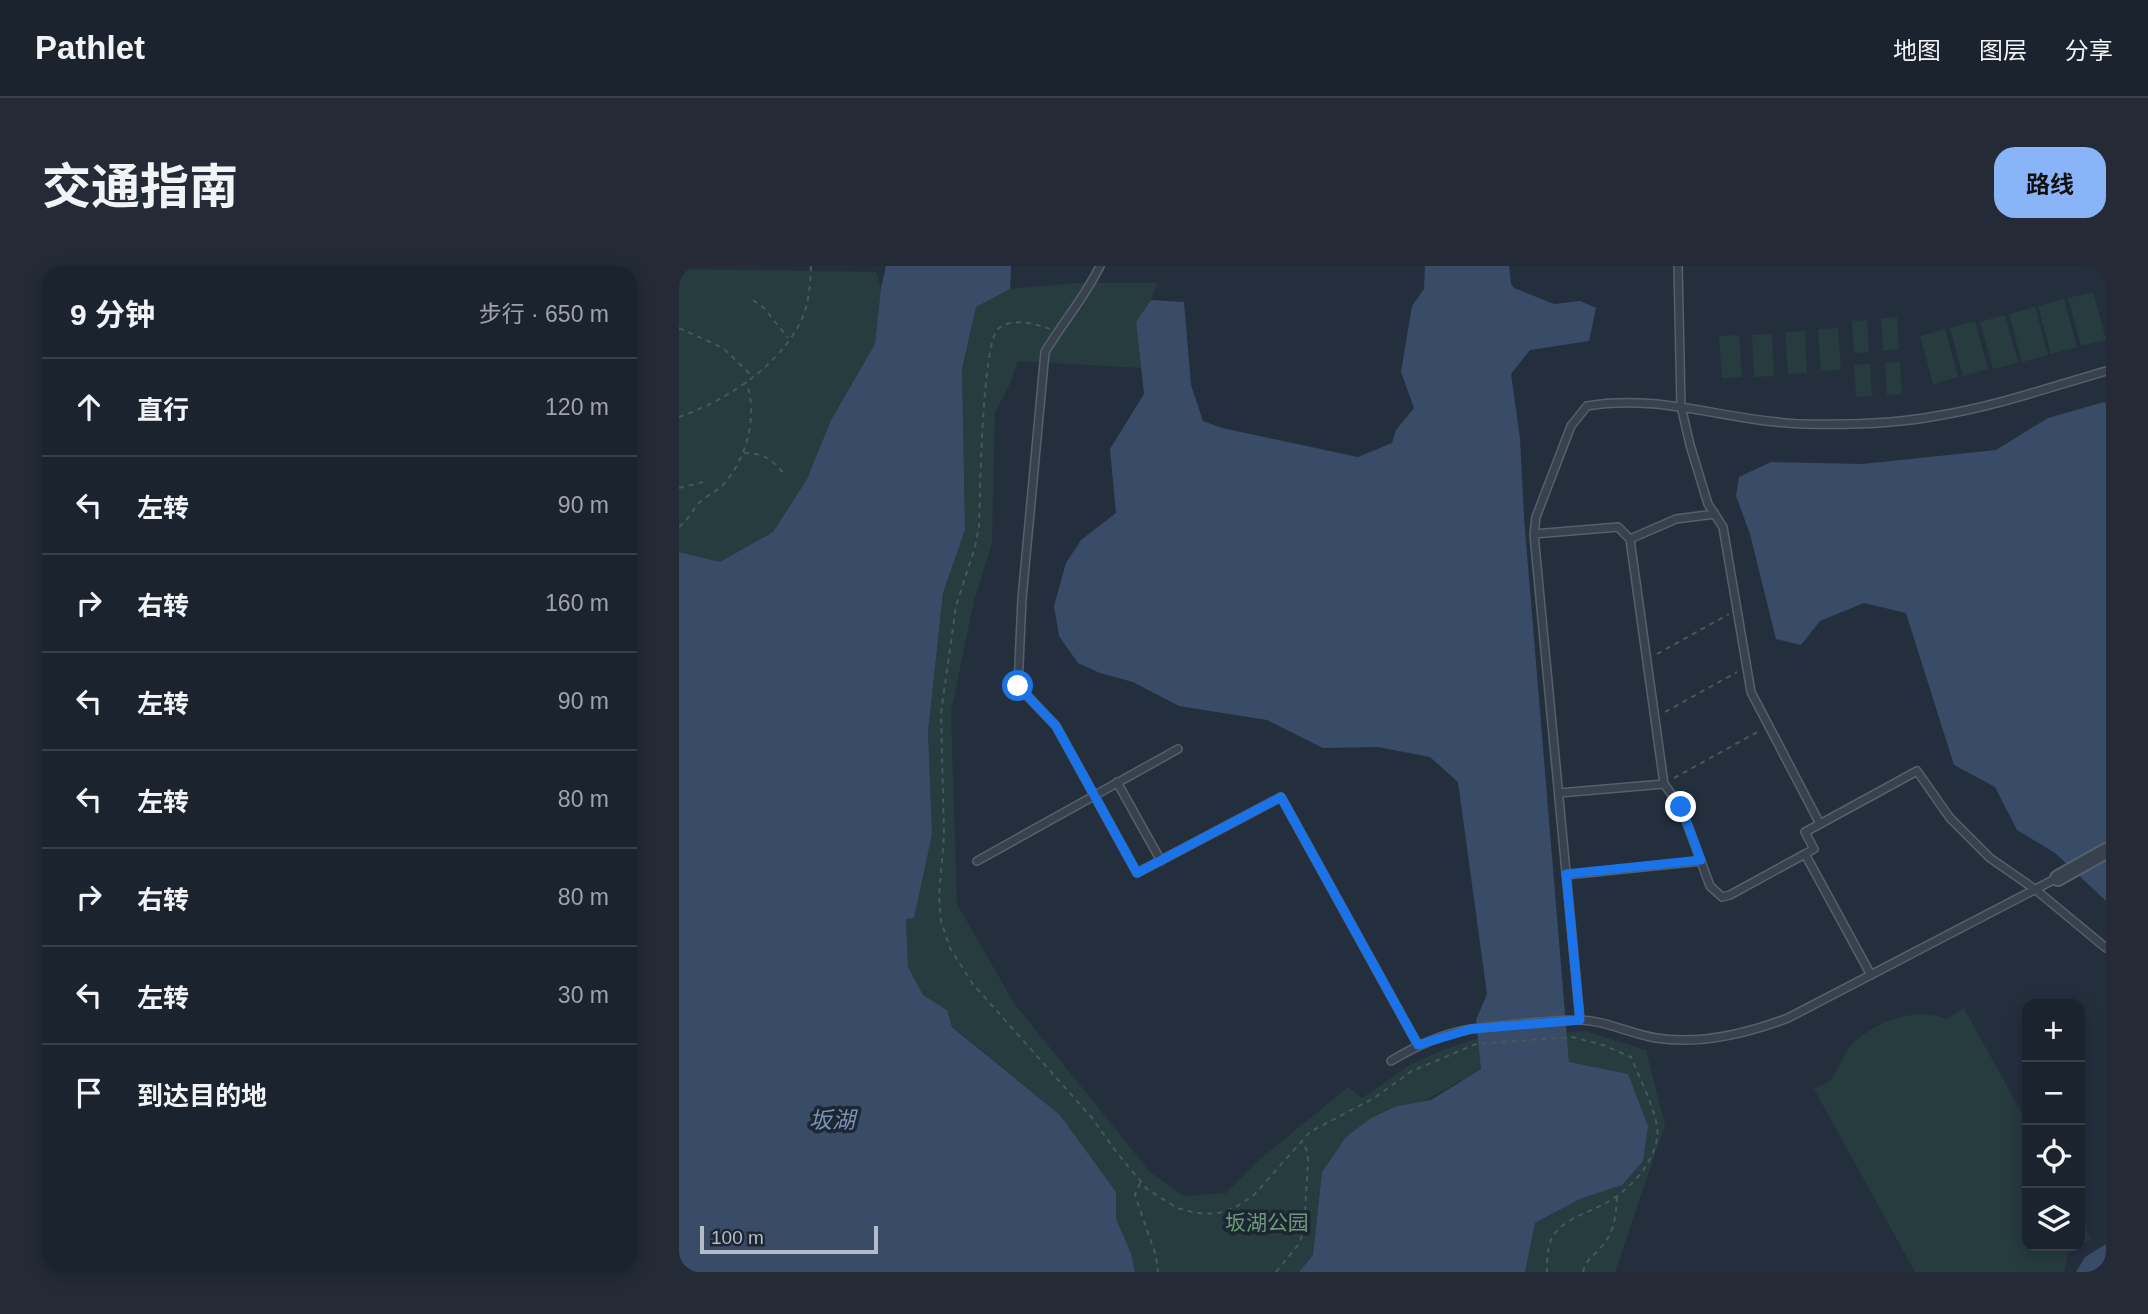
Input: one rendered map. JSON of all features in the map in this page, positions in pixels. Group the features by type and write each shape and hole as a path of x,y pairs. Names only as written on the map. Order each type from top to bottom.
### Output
{"street":[{"path":"2058,878 2106,852"}],"lane":[{"path":"1100,266 1088,291 1045,352 1022,599 1018,686 1056,726 1137,873 1281,797 1418,1045"},
{"path":"1678,266 1681,406 1708,504 1723,527 1751,692 1820,824"},
{"path":"1580,1020 1534,534 1536,517 1571,426 1587,406 1613,402 1681,406 1726,416 1804,424 1908,420 1966,411 2106,371"},
{"path":"1630,539 1676,519 1715,514"},
{"path":"1534,534 1618,527 1630,539 1664,784 1681,807 1710,886 1722,897 1814,849 1805,832 1917,771 1950,818 1990,858 2036,890 2106,948"},
{"path":"977,860 1178,749"},
{"path":"1117,782 1161,861"},
{"path":"1559,793 1664,784"},
{"path":"1805,854 1871,975"},
{"path":"1566,874 1701,860"},
{"path":"1391,1061 1418,1045 1471,1029 1580,1020 1614,1026 1655,1038 1682,1040 1716,1037 1764,1027 1788,1018 2058,878"}],"path":[{"path":"679,417 706,407 752,376 777,355 799,324 808,300 811,266"},
{"path":"753,300 764,308 789,339"},
{"path":"1058,331 1035,324 1013,323 1000,326 994,335 985,398 979,526 975,547 955,606 941,713 943,836 939,911 950,948 972,984 1092,1118 1140,1182 1177,1208 1196,1213 1216,1213 1236,1207 1253,1196 1310,1132 1374,1098 1412,1071 1476,1044 1572,1037 1603,1045 1631,1057 1654,1118 1657,1138 1645,1169 1617,1195 1561,1228 1551,1239 1547,1272"},
{"path":"679,328 723,348 752,376"},
{"path":"679,527 693,513 699,502 720,489 743,453 751,416 751,394 745,381"},
{"path":"743,453 763,455 774,462 784,474"},
{"path":"679,488 703,482"},
{"path":"1647,660 1737,610"},
{"path":"1655,717 1747,666"},
{"path":"1664,784 1769,726"},
{"path":"1276,1272 1299,1244 1304,1230 1308,1160 1302,1141"},
{"path":"1140,1182 1135,1195 1156,1256 1158,1272"},
{"path":"1583,1272 1586,1263 1605,1243 1616,1219 1617,1195"}],"green space":[{"path":"679,269 876,272 881,288 875,344 831,420 807,479 773,532 720,562 679,552"},
{"name":"坂湖公园","path":"1077,283 1157,283 1151,300 1136,322 1141,368 1018,361 995,412 992,543 974,601 951,712 957,904 1014,1003 1150,1172 1184,1196 1226,1193 1259,1160 1348,1087 1362,1098 1410,1065 1440,1051 1479,1038 1585,1031 1646,1050 1665,1125 1615,1272 1525,1272 1535,1223 1580,1199 1622,1185 1569,1063 1567,1043 1481,1069 1425,1101 1397,1106 1322,1172 1313,1255 1299,1272 1135,1272 1131,1253 1116,1219 1116,1192 1060,1115 952,1026 947,1010 923,995 908,967 906,919 932,834 928,732 943,593 965,530 962,369 976,307 1010,289"},
{"path":"2093,292 2106,340 2081,346 2068,298"},
{"path":"2064,299 2077,347 2051,354 2038,306"},
{"path":"2035,307 2048,355 2022,362 2009,314"},
{"path":"2005,315 2018,363 1993,369 1980,322"},
{"path":"1897,317 1899,349 1883,351 1881,319"},
{"path":"1867,320 1869,352 1854,353 1852,321"},
{"path":"1975,321 1988,369 1963,376 1950,328"},
{"path":"1838,328 1841,370 1821,371 1818,329"},
{"path":"1945,329 1958,377 1933,384 1920,336"},
{"path":"1805,331 1807,373 1788,374 1785,332"},
{"path":"1772,334 1774,376 1754,377 1752,335"},
{"path":"1739,335 1742,377 1722,378 1719,336"},
{"path":"1900,362 1902,394 1887,395 1885,363"},
{"path":"1870,364 1872,396 1856,397 1854,365"},
{"path":"1964,1008 2022,1114 2022,1251 2071,1251 2068,1253 2064,1272 1915,1272 1814,1089 1831,1080 1851,1045 1871,1029 1908,1015 1934,1015 1946,1019"},
{"path":"2085,1228 2091,1239 2085,1243"}],"water":[{"name":"坂湖","path":"886,266 1011,266 1010,289 976,307 962,369 965,530 943,593 928,732 932,834 914,918 906,919 908,967 923,995 947,1010 952,1027 1060,1115 1116,1192 1116,1219 1131,1253 1135,1272 679,1272 679,552 720,562 773,532 807,479 831,420 875,344"},
{"path":"1425,266 1509,266 1514,288 1554,304 1580,301 1596,308 1589,341 1530,350 1511,374 1520,438 1524,518 1569,1062 1628,1074 1648,1126 1643,1161 1622,1185 1580,1199 1535,1223 1525,1272 1299,1272 1313,1255 1322,1172 1346,1137 1371,1118 1397,1106 1431,1100 1481,1069 1476,1020 1487,994 1458,782 1430,757 1378,747 1323,748 1267,720 1179,706 1133,682 1100,673 1078,663 1059,636 1054,606 1066,563 1081,540 1116,513 1110,449 1144,394 1136,322 1151,300 1184,302 1191,385 1203,421 1222,428 1358,457 1392,443 1396,430 1414,408 1401,372 1412,306 1424,289"},
{"path":"2104,402 2106,901 2055,853 2017,830 1995,787 1954,765 1906,613 1864,603 1820,621 1801,645 1776,639 1750,534 1736,496 1739,477 1771,462 1863,464 1996,450 2048,418"},
{"path":"2106,1244 2106,1272 2076,1272 2085,1257"}],"route":[{"path":"1018,686 1056,726 1137,873 1281,797 1418,1045 1471,1029 1580,1020 1566,874 1701,860 1681,807"}]}
